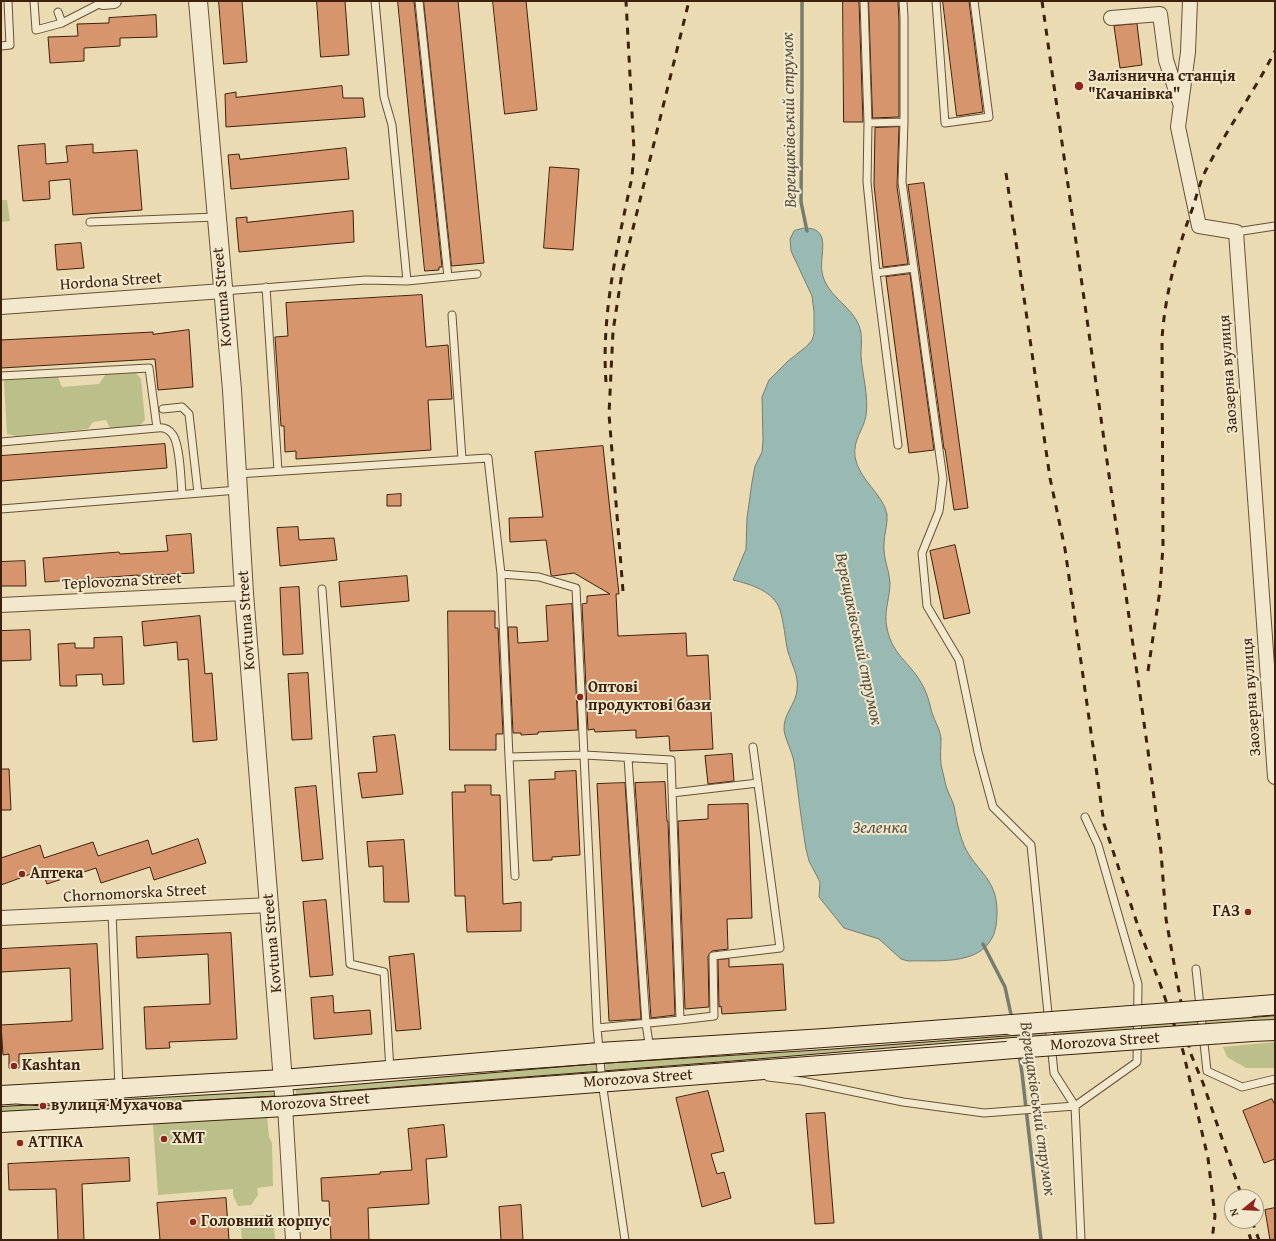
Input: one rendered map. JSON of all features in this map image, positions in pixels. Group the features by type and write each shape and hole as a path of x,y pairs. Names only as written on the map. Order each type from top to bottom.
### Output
{"main road":[{"name":"Morozova Street","path":"1,1096 284,1080 390,1070 650,1050 826,1039 1275,1005"},
{"name":"Morozova Street","path":"1,1122 285,1106 602,1082 1014,1048 1275,1030"}],"street":[{"name":"Kovtuna Street","path":"198,1 232,390 244,593 284,1080 293,1240"},
{"path":"1190,1 1188,52 1178,127 1199,226 1236,232"},
{"path":"1111,18 1160,14 1166,60 1181,107"},
{"name":"Заозерна вулиця","path":"1236,232 1275,777"},
{"name":"Hordona Street","path":"1,307 223,291"},
{"name":"Teplovozna Street","path":"1,605 244,593"},
{"name":"Chornomorska Street","path":"1,918 270,905"}],"lane":[{"path":"1,46 10,45 8,1"},
{"path":"34,1 36,30 62,23 106,1"},
{"path":"375,1 384,97 392,124 407,281"},
{"path":"419,1 448,277"},
{"path":"864,1 868,123 867,182 876,273 898,445"},
{"path":"903,1 904,122 902,182 943,479 939,511 922,553 928,606 959,660 978,752 993,807 1031,845 1054,1074 1075,1106 1081,1240"},
{"path":"936,1 945,123 989,117 974,1"},
{"path":"58,12 62,23"},
{"path":"868,123 904,122"},
{"path":"90,222 216,217"},
{"path":"1236,232 1275,226"},
{"path":"876,273 914,268"},
{"path":"223,291 366,280 407,281 477,274"},
{"path":"266,287 278,471"},
{"path":"452,315 462,459"},
{"path":"1,376 150,368 156,428"},
{"path":"163,409 182,408 189,414 198,493"},
{"path":"1,442 156,428 168,430 175,438 178,451 182,494"},
{"path":"1,509 198,493 278,471 488,458 501,574 515,876"},
{"path":"501,574 539,577 576,588 597,1028 602,1082 625,1240"},
{"path":"322,589 350,964 384,972 390,1070"},
{"path":"597,1028 714,1016 713,956 780,948 753,748"},
{"path":"509,757 585,755 671,760 680,1020"},
{"path":"628,758 646,1024 650,1050"},
{"path":"672,793 758,783"},
{"path":"740,1071 763,1076 802,1081 903,1102 984,1113 1075,1106 1138,1062 1138,984 1098,846 1085,817"},
{"path":"112,912 119,1089"},
{"path":"1196,969 1207,1071 1242,1086 1275,1079"}],"green space":[{"path":"1,200 7,200 10,221 1,222"},
{"path":"136,373 141,379 145,420 138,427 114,430 110,428 106,420 93,422 88,429 17,436 7,434 4,381 8,378 57,375 62,387 99,384 106,374"},
{"path":"1275,1012 1275,1025 606,1077 605,1059"},
{"path":"1275,1042 1275,1068 1246,1068 1227,1057 1223,1047"},
{"path":"597,1060 598,1075 297,1101 295,1083"},
{"path":"280,1083 282,1103 1,1118 1,1100"},
{"path":"267,1115 269,1137 272,1143 273,1186 257,1188 258,1195 251,1205 238,1206 233,1195 233,1189 158,1195 153,1124"},
{"path":"273,1214 275,1240 242,1240 240,1217"}],"water":[{"name":"Зеленка","path":"804,228 813,229 819,232 822,237 822,272 825,281 829,289 854,316 861,333 861,355 867,408 865,421 855,445 855,457 861,473 881,500 887,514 884,549 890,583 886,617 888,633 896,651 919,679 929,700 941,738 941,764 946,786 954,806 961,836 966,850 989,882 996,900 996,923 992,938 985,947 977,953 954,960 908,961 901,959 879,939 844,928 819,897 820,882 809,861 806,849 794,762 784,730 785,719 796,695 797,685 796,675 788,652 780,610 773,598 761,589 733,580 746,549 747,518 752,482 755,466 762,452 762,397 769,380 788,361 807,346 812,340 814,334 812,296 791,251 790,239 794,231"}],"building":[{"path":"219,1 242,1 247,62 224,64"},
{"path":"317,1 345,1 349,55 321,57"},
{"path":"398,1 414,1 442,267 439,267 439,270 425,271"},
{"path":"424,1 458,1 484,263 452,266"},
{"path":"493,1 526,1 537,110 505,114"},
{"path":"843,1 859,1 863,122 844,122"},
{"path":"869,1 898,1 899,117 873,118"},
{"path":"943,1 969,1 983,112 957,116"},
{"path":"156,15 157,37 120,38 120,46 84,48 84,61 50,63 48,37 78,36 77,24 109,23 109,18"},
{"path":"1137,24 1142,65 1120,68 1114,26"},
{"path":"342,86 343,98 363,98 365,117 226,127 225,94 236,92 236,97"},
{"path":"899,127 897,187 908,264 883,267 874,185 875,128"},
{"path":"45,144 46,164 68,162 66,146 93,144 93,153 137,150 142,210 73,215 70,179 49,181 50,199 23,201 18,146"},
{"path":"346,148 349,179 231,189 228,155 239,154 240,159"},
{"path":"550,167 579,169 573,250 544,248"},
{"path":"924,183 968,508 954,510 944,449 908,185"},
{"path":"353,211 354,242 239,252 236,218 247,217 247,222"},
{"path":"81,243 84,268 57,270 55,245"},
{"path":"910,274 934,450 909,453 886,277"},
{"path":"422,295 426,347 448,345 452,399 428,400 431,450 296,459 296,451 285,452 284,426 281,426 275,337 288,336 286,303"},
{"path":"189,330 193,387 158,390 155,359 1,368 1,340 153,332 153,334"},
{"path":"165,444 167,468 1,481 1,456"},
{"path":"603,446 619,594 616,594 618,636 686,633 687,656 708,655 713,749 670,751 669,736 636,738 636,730 595,732 594,729 588,730 582,604 587,603 587,596 610,594 574,573 551,575 546,540 510,542 509,518 543,517 535,452"},
{"path":"401,494 401,506 387,506 387,495"},
{"path":"298,527 299,540 334,538 337,560 280,566 277,528"},
{"path":"191,534 194,573 138,575 45,582 43,558 119,552 120,554 168,551 166,536"},
{"path":"955,545 970,613 944,619 930,551"},
{"path":"25,561 26,586 1,586 1,562"},
{"path":"407,576 409,601 341,607 339,582"},
{"path":"299,587 303,654 283,655 280,588"},
{"path":"572,604 578,730 538,732 538,734 521,735 521,733 513,733 508,627 517,627 518,643 548,641 546,606"},
{"path":"448,611 495,611 495,628 498,628 503,734 496,734 496,750 450,750"},
{"path":"200,616 205,674 212,673 217,740 193,742 188,659 178,660 177,642 144,646 142,622"},
{"path":"30,630 31,660 1,661 1,631"},
{"path":"122,637 124,684 103,685 102,674 76,675 77,686 60,686 58,644 75,643 75,648 94,648 94,638"},
{"path":"308,673 312,739 292,740 288,674"},
{"path":"395,735 403,794 362,798 358,773 377,772 373,737"},
{"path":"732,754 734,781 708,784 705,756"},
{"path":"1,769 9,769 11,810 1,810"},
{"path":"576,771 580,855 552,857 552,860 533,861 529,780 555,779 555,772"},
{"path":"665,782 668,821 675,1015 651,1018 635,783"},
{"path":"625,783 641,1019 609,1021 597,784"},
{"path":"465,785 491,785 491,795 500,795 503,904 521,902 521,931 467,932 465,896 455,896 452,792 465,792"},
{"path":"316,786 323,859 302,861 295,788"},
{"path":"748,804 752,918 727,919 728,949 712,951 708,956 709,1007 685,1009 678,821 708,819 708,805"},
{"path":"198,839 206,863 154,880 150,867 101,883 96,868 47,884 42,870 1,885 1,858 40,845 44,858 93,842 98,856 148,840 152,854"},
{"path":"404,840 409,902 384,902 383,866 369,867 367,842"},
{"path":"326,900 333,975 310,977 303,902"},
{"path":"231,933 237,1039 169,1042 170,1048 146,1049 144,1007 210,1004 208,954 137,958 136,937"},
{"path":"97,944 103,1049 19,1054 19,1068 9,1068 9,1054 3,1055 1,1025 72,1021 70,968 1,972 1,949"},
{"path":"414,954 421,1029 396,1031 389,957"},
{"path":"729,959 729,967 783,964 786,1010 722,1014 721,1006 719,1007 718,960"},
{"path":"333,996 334,1013 370,1010 372,1034 314,1039 311,998"},
{"path":"708,1091 724,1151 711,1154 717,1174 724,1172 731,1198 702,1207 676,1098"},
{"path":"1272,1099 1275,1105 1275,1159 1264,1163 1243,1111"},
{"path":"825,1113 834,1223 815,1224 806,1114"},
{"path":"444,1125 447,1157 426,1159 429,1204 368,1208 369,1240 331,1240 329,1201 322,1201 321,1178 412,1170 408,1129"},
{"path":"129,1158 130,1181 82,1184 84,1240 58,1240 56,1189 9,1190 8,1164"},
{"name":"Головний корпус","path":"226,1198 229,1240 160,1240 157,1203"},
{"path":"521,1205 523,1240 501,1240 499,1207"},
{"path":"1275,1208 1275,1239 1270,1240 1265,1210"}],"waterway":[{"name":"Верещаківський струмок","path":"802,1 801,202 807,231"},
{"name":"Верещаківський струмок","path":"983,944 1005,987 1012,1019"},
{"name":"Верещаківський струмок","path":"1019,1055 1041,1240"}],"tram line":[{"path":"1,1105 16,1104 43,1106 96,1100 1275,1015"},
{"path":"88,1106 284,1096 1211,1026"}],"railway":[{"path":"606,382 605,356 608,304 616,253 632,177 634,150 626,1"},
{"path":"623,591 609,414 613,331 622,273 689,1"},
{"path":"1042,1 1148,751 1161,852 1166,919 1190,1052 1203,1083 1239,1189"},
{"path":"1148,671 1160,590 1163,546 1162,339 1169,289 1182,239 1204,174 1275,51"},
{"path":"1006,173 1050,478 1065,549 1104,824 1140,932 1162,989 1183,1051 1208,1158 1215,1216 1212,1240"},
{"path":"1248,1229 1251,1240"},
{"path":"1255,1229 1259,1240"}],"place":[{"name":"Залізнична станція \"Качанівка\"","path":"1079,86"},
{"name":"Оптові продуктові бази","path":"580,697"},
{"name":"Аптека","path":"22,874"},
{"name":"ГАЗ","path":"1248,912"},
{"name":"Kashtan","path":"14,1066"},
{"name":"вулиця Мухачова","path":"43,1106"},
{"name":"ХМТ","path":"164,1139"},
{"name":"АТТІКА","path":"20,1143"},
{"name":"Головний корпус","path":"193,1222"}]}
